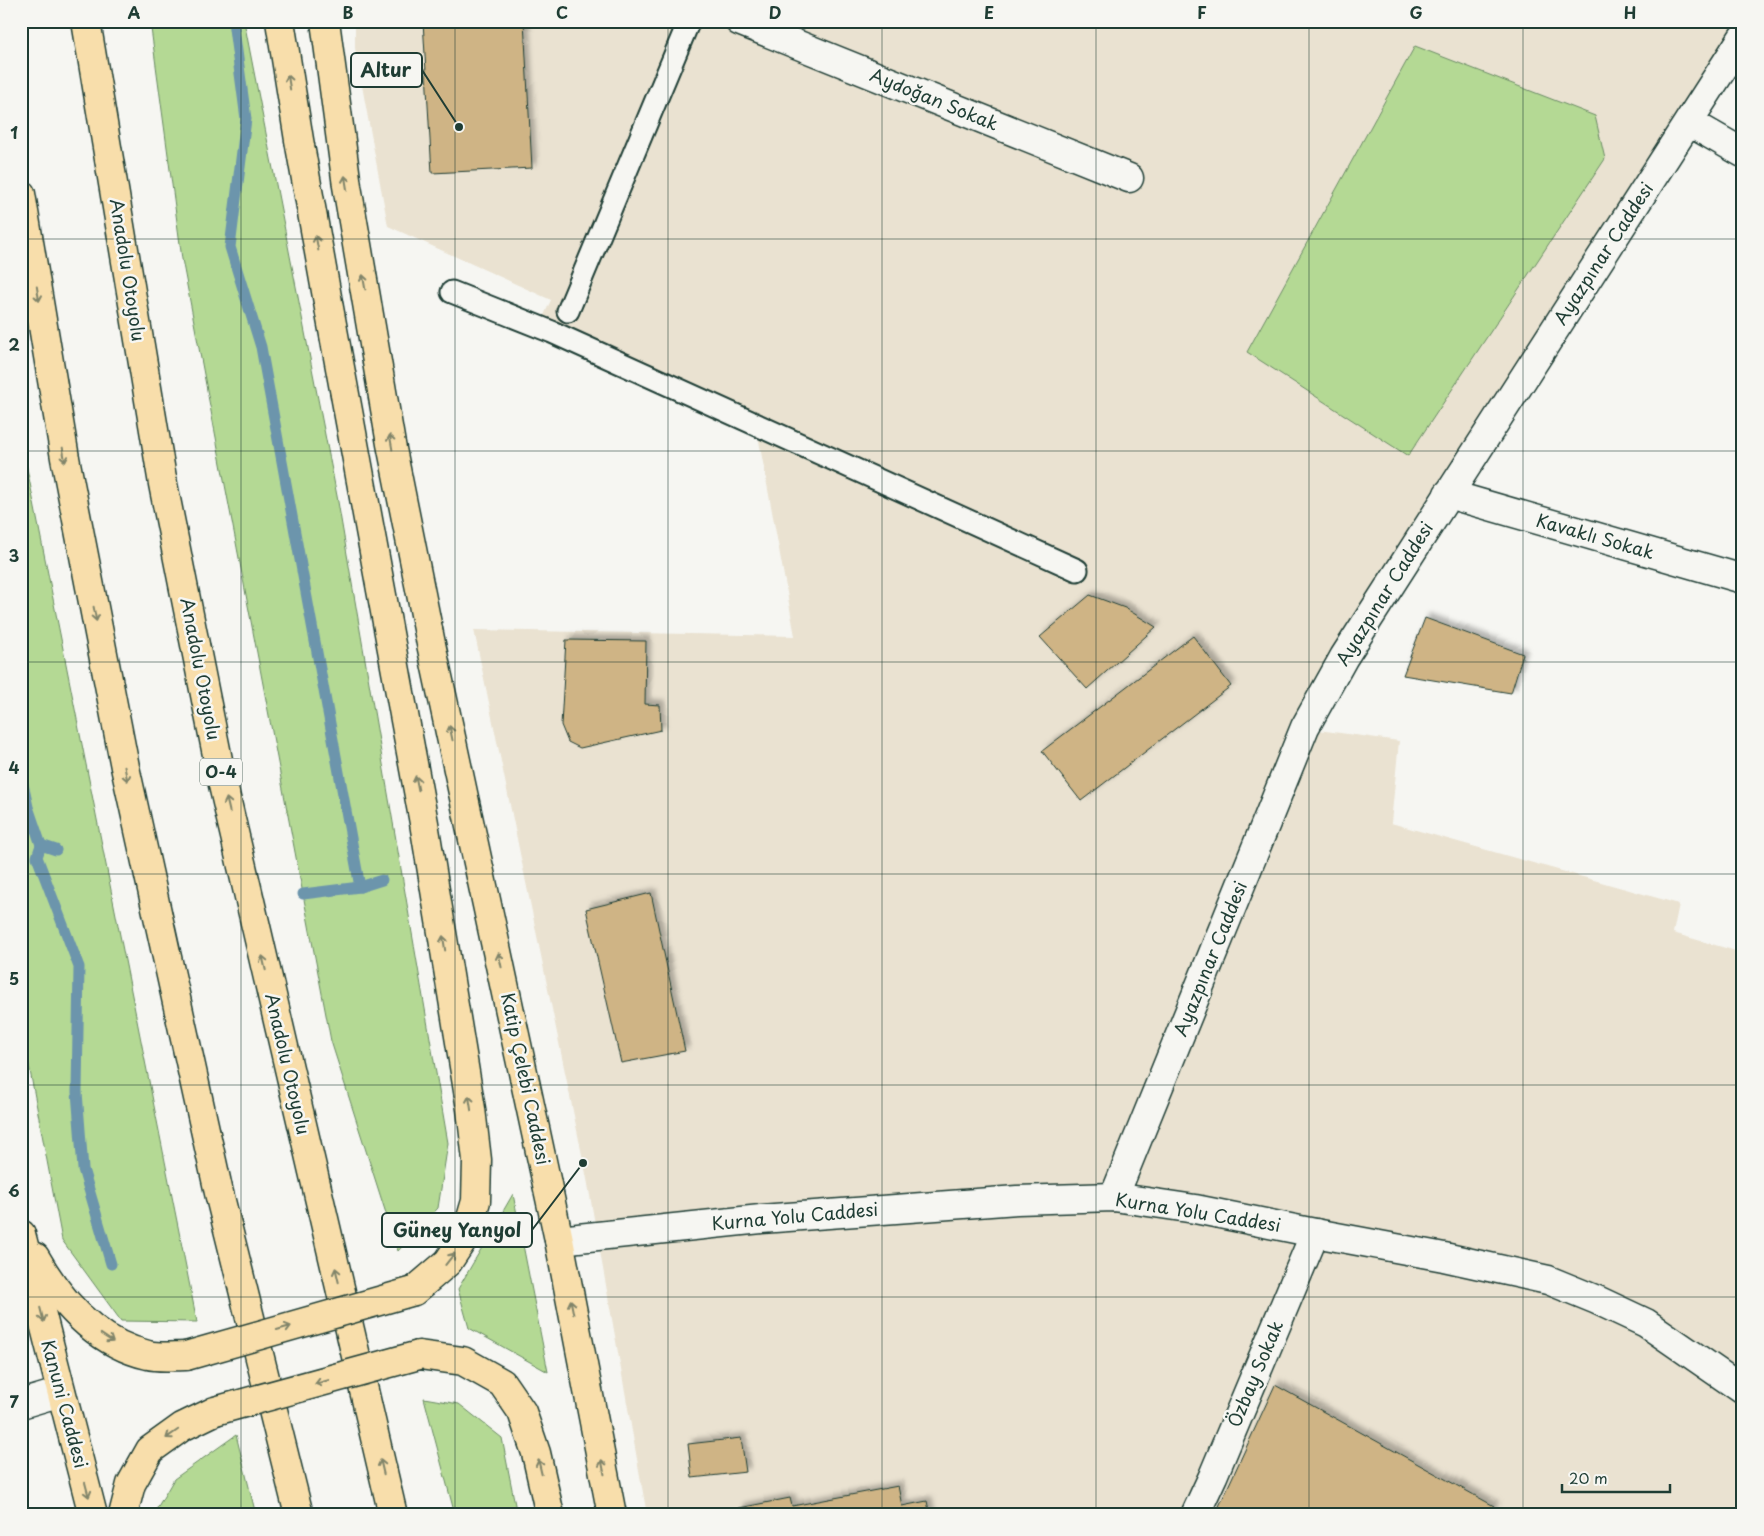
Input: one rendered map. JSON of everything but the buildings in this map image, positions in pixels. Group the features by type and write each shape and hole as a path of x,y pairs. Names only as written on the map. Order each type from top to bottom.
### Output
{"main road":[{"name":"Anadolu Otoyolu","path":"86,21 163,484 223,785 393,1515"},
{"path":"21,1234 47,1279 76,1314 111,1342 148,1355 186,1356 414,1291 448,1262 466,1235 476,1201 477,1160 471,1108 424,823 329,308 280,21"},
{"path":"325,21 346,186 391,444 431,644"},
{"path":"21,194 65,458 125,768 219,1193 299,1515"},
{"path":"329,308 431,644"},
{"name":"Katip Çelebi Caddesi","path":"431,644 559,1240 612,1515"},
{"name":"Kanuni Caddesi","path":"21,1234 93,1515"},
{"path":"123,1515 131,1484 150,1450 182,1427 215,1411 419,1356 463,1360 502,1383 522,1412 536,1453 550,1515"}],"street":[{"name":"Aydoğan Sokak","path":"739,21 1129,178"},
{"name":"Ayazpınar Caddesi","path":"1114,1198 1305,727 1344,657 1743,37"},
{"path":"1689,122 1743,153"},
{"name":"Kavaklı Sokak","path":"1448,494 1743,579"},
{"name":"Kurna Yolu Caddesi","path":"559,1240 771,1218 1017,1200 1114,1198 1195,1209 1444,1257 1548,1280 1646,1323 1743,1390"},
{"name":"Özbay Sokak","path":"1195,1515 1315,1233"},
{"path":"21,1404 60,1392"}],"lane":[{"path":"568,312 690,21"},
{"path":"452,292 552,332 1077,570"}],"shaded area":[{"path":"355,21 1737,21 1289,726 1399,741 1391,823 1679,904 1673,933 1743,953 1743,1515 647,1515 587,1179 474,630 795,636 757,430 535,335 551,300 388,226 355,48"}],"green space":[{"path":"150,21 244,21 337,496 448,1143 438,1208 398,1251 331,1041 182,259"},
{"path":"1415,46 1595,116 1605,159 1408,456 1247,352"},
{"path":"21,438 197,1322 121,1321 62,1240 21,1023"},
{"path":"513,1194 548,1372 469,1328 458,1289"},
{"path":"424,1398 459,1404 502,1438 517,1515 455,1515"},
{"path":"236,1435 256,1515 153,1515 174,1479"}],"waterway":[{"path":"233,21 246,119 230,247 261,347 360,887"},
{"path":"21,775 28,807 41,845 37,857 79,967 77,1092 83,1169 111,1264"},
{"path":"41,845 56,850"},
{"path":"303,894 360,887 382,880"}],"place":[{"name":"Altur","path":"459,127"},
{"name":"Güney Yanyol","path":"583,1163"}]}
